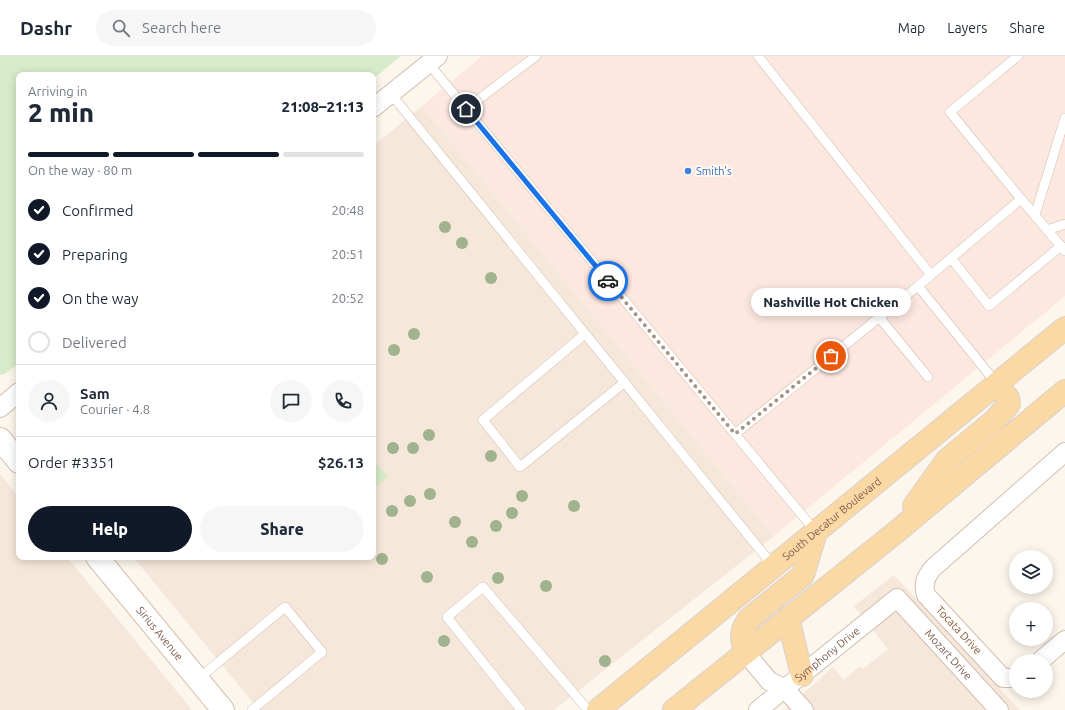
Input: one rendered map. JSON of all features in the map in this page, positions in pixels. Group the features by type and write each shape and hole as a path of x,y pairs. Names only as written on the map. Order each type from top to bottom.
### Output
{"main road":[{"name":"South Decatur Boulevard","path":"598,710 1065,328"},
{"path":"895,533 947,460 994,421 1009,404 1008,398 997,384"},
{"path":"674,710 895,533 1065,391"},
{"path":"745,652 740,637 742,629 749,619 803,575 816,532"},
{"path":"788,618 802,675"}],"street":[{"path":"376,106 434,60"},
{"path":"0,408 16,395"},
{"path":"0,439 16,458"},
{"name":"Tocata Drive","path":"1009,678 1003,678 926,595 924,585 926,577 933,568 1065,452"},
{"name":"Sirius Avenue","path":"99,560 223,710"},
{"name":"Symphony Drive","path":"758,710 795,700 802,675 897,598"},
{"name":"Mozart Drive","path":"897,598 999,710"},
{"path":"1048,654 1065,640"},
{"path":"745,652 769,680 795,700"}],"lane":[{"path":"466,109 536,56"},
{"path":"758,56 931,275"},
{"path":"951,258 988,306 1063,249 950,112 1018,56"},
{"path":"434,60 466,109 816,532"},
{"path":"391,94 774,566"},
{"path":"1035,215 1065,118"},
{"path":"735,434 918,286 1021,199"},
{"path":"1047,230 1065,224"},
{"path":"918,286 997,384"},
{"path":"879,317 928,377"},
{"path":"585,334 483,420 520,467 625,382"},
{"path":"522,710 447,617 483,587 588,710"},
{"path":"198,679 285,607 322,652 252,710"}],"shaded area":[{"path":"482,56 1065,56 1065,296 774,536 422,106"},
{"path":"422,106 774,536 554,710 259,710 135,560 376,560 376,144"},
{"path":"0,474 16,494 16,560 69,560 192,710 0,710"},
{"path":"894,575 1020,710 785,710 833,667 844,680 860,666 863,669 888,649 854,606"}],"green space":[{"path":"0,56 401,56 376,77 376,72 16,72 16,365 5,374 0,375"},
{"path":"376,463 388,477 376,487"}],"way so far":[{"path":"608,281 735,434 831,356"}],"place":[{"name":"Smith's","path":"688,171"},
{"name":"Nashville Hot Chicken","path":"831,356"}],"route":[{"path":"466,109 608,281"}]}
